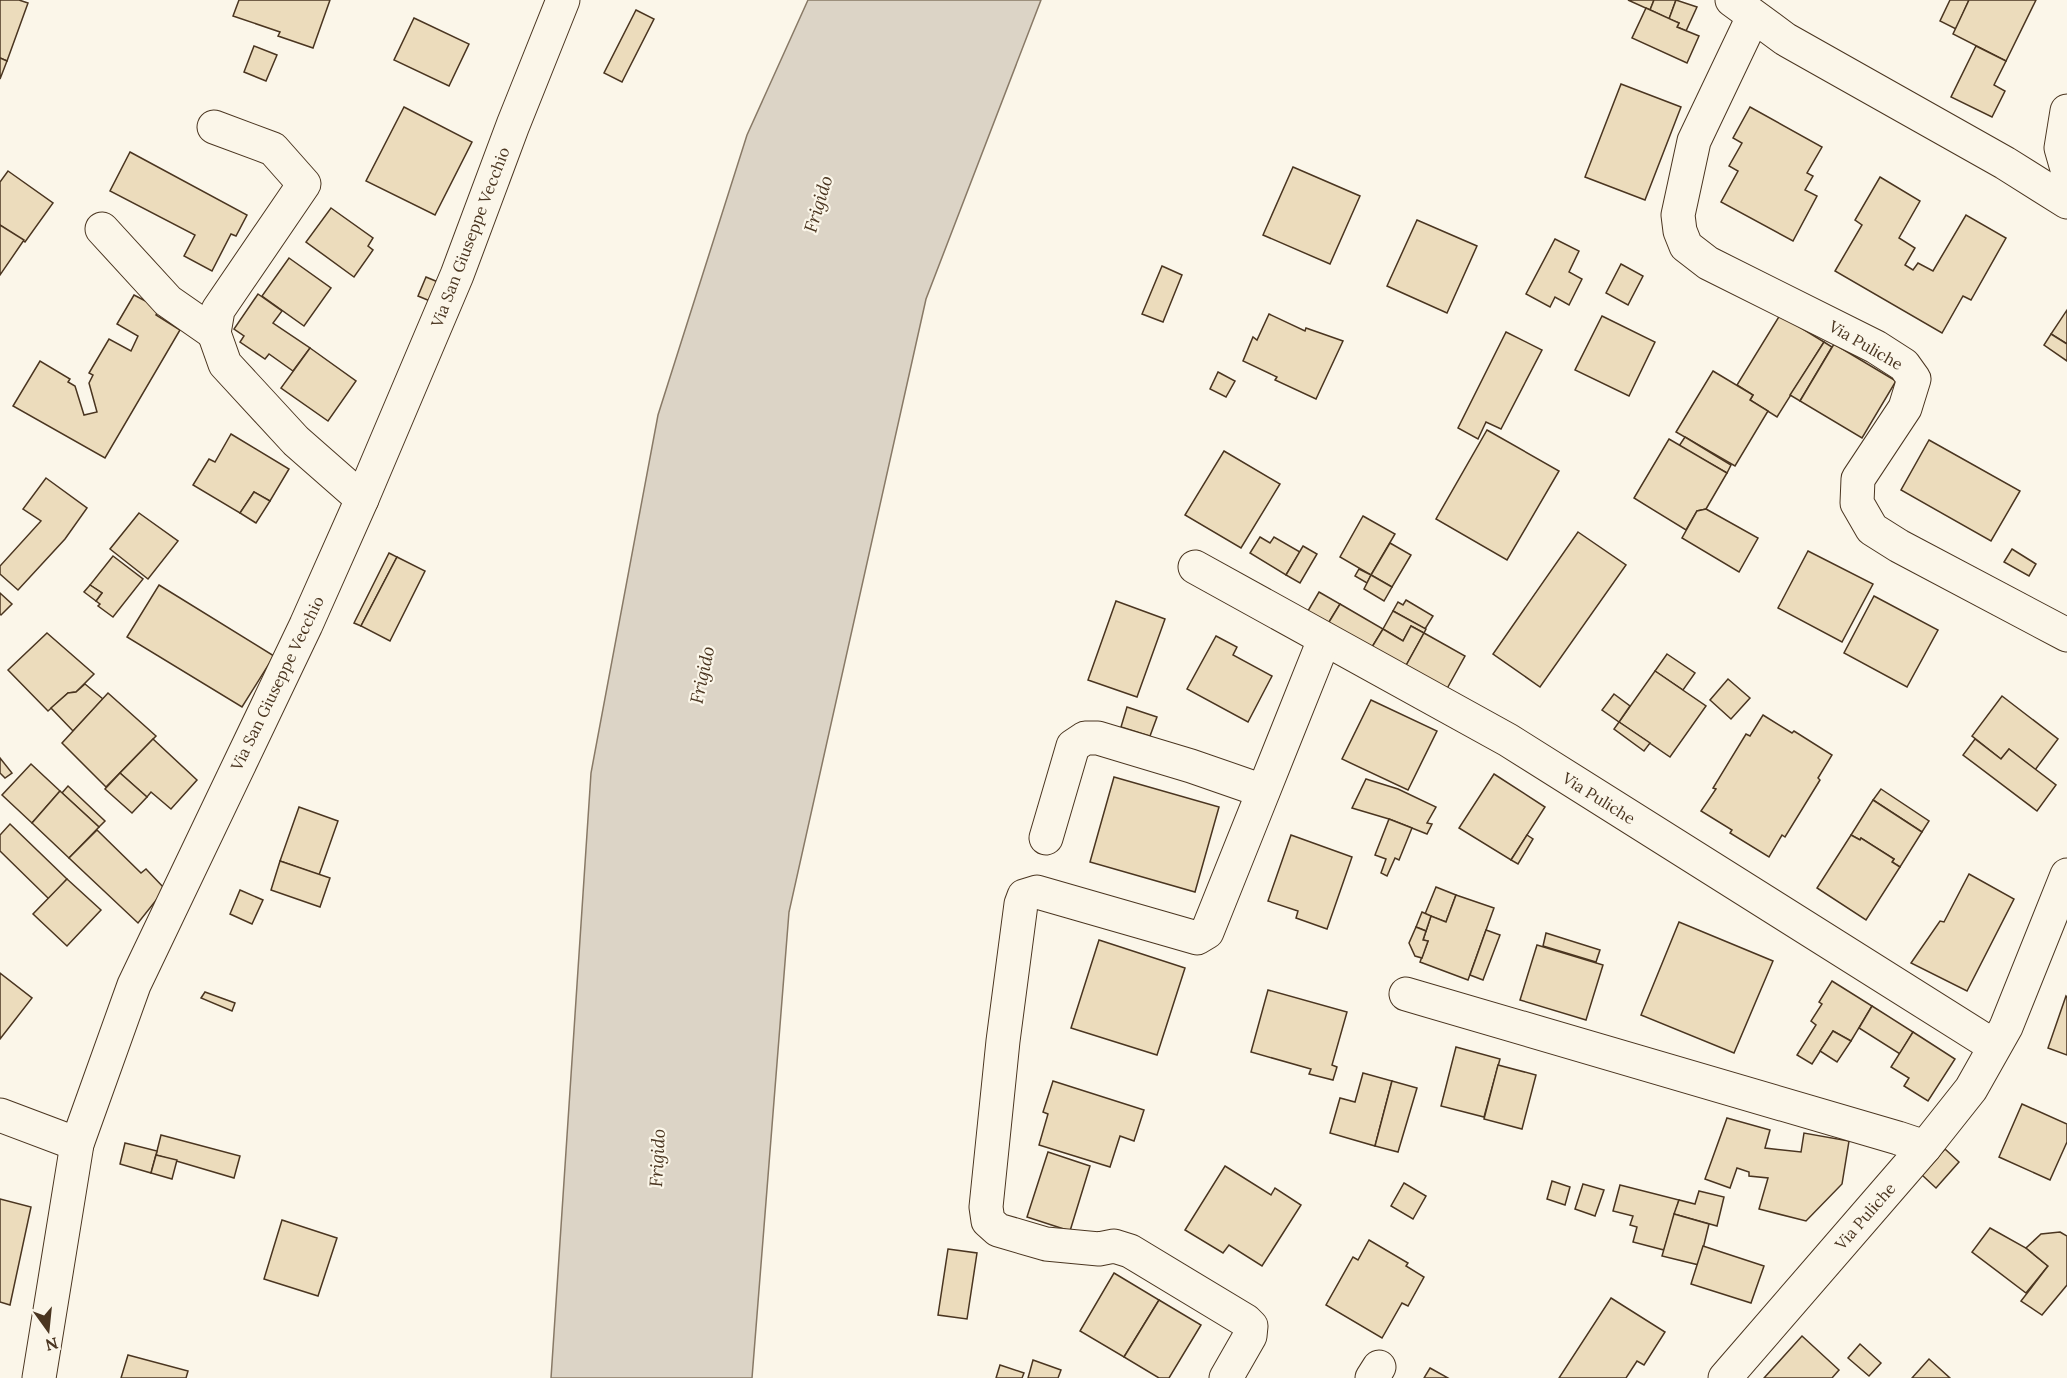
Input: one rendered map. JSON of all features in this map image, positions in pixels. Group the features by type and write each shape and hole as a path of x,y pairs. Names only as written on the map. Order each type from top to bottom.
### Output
{"street":[{"name":"Via San Giuseppe Vecchio","path":"39,1378 77,1144 134,985 306,625 362,499 457,275 563,0"},
{"name":"Via Puliche","path":"2067,202 2005,163 1785,39 1742,9 1694,141 1678,215 1680,231 1686,246 1708,263 1876,347 1904,365 1914,379 1905,408 1858,479 1857,503 1872,529 1899,546 2067,635"},
{"path":"2067,111 2061,148 2067,169"},
{"path":"214,127 273,148 304,184 218,310 214,333 225,364 296,441 362,499"},
{"path":"102,229 168,301 214,333"},
{"name":"Via Puliche","path":"1195,567 1508,740 1994,1046"},
{"path":"1226,1378 1250,1336 1251,1326 1246,1321 1130,1251 1114,1246 1099,1249 1046,1244 998,1230 988,1221 986,1206 1021,904 1024,897 1037,892 1197,938 1207,932 1324,640"},
{"path":"1046,838 1073,746 1085,738 1098,738 1119,744 1263,791"},
{"name":"Via Puliche","path":"1725,1378 1925,1147 1971,1089 2006,1027 2067,875"},
{"path":"1406,994 1925,1147"},
{"path":"0,1115 77,1144"}],"water":[{"name":"Frigido","path":"808,0 1041,0 926,299 789,912 752,1378 551,1378 591,773 658,415 747,135"}],"building":[{"path":"0,0 19,0 28,3 7,61 0,58"},
{"path":"239,0 330,0 313,48 278,36 280,32 233,16"},
{"path":"1628,0 1654,0 1650,10"},
{"path":"1654,0 1676,0 1669,19 1650,10"},
{"path":"1676,0 1697,7 1686,31 1677,27 1679,23 1669,19"},
{"path":"1950,0 1969,0 1956,29 1940,21"},
{"path":"1969,0 2036,0 2006,61 1953,34"},
{"path":"1646,8 1679,23 1677,27 1699,36 1687,63 1632,38"},
{"path":"636,10 654,19 622,82 604,73"},
{"path":"414,18 469,44 449,86 394,60"},
{"path":"254,46 277,55 266,81 244,72"},
{"path":"1976,46 2006,61 1994,85 2005,91 1992,117 1951,97"},
{"path":"0,58 7,61 0,79"},
{"path":"1621,84 1681,107 1645,200 1585,177"},
{"path":"404,107 472,142 435,215 366,181"},
{"path":"1750,107 1822,147 1807,173 1813,176 1805,190 1817,196 1793,241 1721,202 1738,171 1729,166 1742,143 1733,138"},
{"path":"130,152 247,215 236,236 231,234 212,271 184,256 195,235 110,191"},
{"path":"1293,167 1360,196 1330,264 1263,235"},
{"path":"8,171 53,203 25,242 0,225 0,182"},
{"path":"1880,177 1920,201 1899,238 1915,248 1905,265 1913,270 1918,263 1933,271 1966,215 2006,238 1971,300 1963,296 1942,333 1835,271 1862,225 1855,220"},
{"path":"331,208 373,238 368,246 373,250 354,277 306,242"},
{"path":"1417,220 1477,246 1447,313 1387,286"},
{"path":"0,225 24,240 0,275"},
{"path":"1555,239 1579,251 1569,272 1582,279 1569,305 1555,297 1550,307 1526,294"},
{"path":"289,258 331,288 304,326 262,296"},
{"path":"1621,264 1643,276 1628,305 1606,293"},
{"path":"1162,266 1182,275 1163,322 1142,314"},
{"path":"426,277 438,282 430,301 418,296"},
{"path":"258,294 282,311 273,323 310,348 293,371 269,354 265,359 240,342 244,336 234,329"},
{"path":"134,295 159,308 156,315 180,330 105,458 13,406 40,361 70,379 68,382 75,386 84,415 97,412 89,383 93,375 89,373 109,339 131,351 138,336 117,324"},
{"path":"2067,310 2067,344 2051,334"},
{"path":"1269,314 1305,331 1306,328 1343,341 1316,399 1275,380 1277,377 1243,361 1253,337 1257,340"},
{"path":"1780,315 1824,342 1777,417 1750,400 1753,395 1737,385"},
{"path":"1602,316 1655,342 1629,396 1575,370"},
{"path":"1506,332 1542,350 1501,429 1486,422 1478,439 1458,428"},
{"path":"2051,334 2067,344 2067,361 2044,345"},
{"path":"1824,342 1832,347 1800,401 1790,395"},
{"path":"1834,344 1896,381 1862,438 1800,401"},
{"path":"310,348 356,381 328,421 281,388"},
{"path":"1713,371 1753,395 1750,400 1768,411 1735,466 1676,432"},
{"path":"1218,372 1235,381 1226,397 1210,389"},
{"path":"1487,430 1559,471 1507,560 1436,519"},
{"path":"231,434 289,469 270,501 254,492 240,513 193,485 209,459 215,462"},
{"path":"1685,437 1731,465 1727,473 1679,446"},
{"path":"1669,439 1727,473 1706,509 1697,511 1686,530 1634,498"},
{"path":"1929,440 2020,491 1991,541 1901,490"},
{"path":"1224,451 1280,484 1241,548 1185,515"},
{"path":"46,478 87,508 65,539 18,590 0,574 0,566 41,521 23,509"},
{"path":"254,492 270,501 256,523 240,513"},
{"path":"1706,509 1758,538 1739,572 1682,538 1697,511"},
{"path":"139,513 178,541 148,579 110,549"},
{"path":"1363,516 1395,534 1371,575 1340,557"},
{"path":"1578,532 1626,565 1540,687 1493,654"},
{"path":"1260,537 1270,543 1274,537 1300,552 1286,575 1250,553"},
{"path":"1390,543 1411,555 1392,587 1371,575"},
{"path":"1303,546 1317,554 1300,583 1286,575"},
{"path":"2012,549 2036,564 2029,576 2004,562"},
{"path":"1808,551 1873,584 1842,642 1778,608"},
{"path":"389,553 397,557 361,626 354,623"},
{"path":"113,556 143,579 113,617 98,606 100,604 96,601 102,593 90,585"},
{"path":"397,557 425,571 390,641 361,626"},
{"path":"1359,569 1371,575 1367,583 1355,576"},
{"path":"1371,575 1392,587 1384,601 1364,589"},
{"path":"90,585 102,593 96,601 84,592"},
{"path":"159,585 274,656 242,707 127,637"},
{"path":"1319,592 1340,604 1326,627 1305,616"},
{"path":"0,593 12,604 1,615 0,614"},
{"path":"1874,596 1938,630 1907,687 1844,653"},
{"path":"1406,600 1433,616 1425,629 1393,611 1398,602 1403,605"},
{"path":"1116,601 1165,619 1137,697 1088,680"},
{"path":"1340,604 1383,629 1369,652 1326,627"},
{"path":"1393,611 1426,629 1424,633 1411,626 1403,641 1383,629"},
{"path":"1411,626 1424,633 1403,671 1369,652 1383,629 1403,641"},
{"path":"47,633 94,674 76,692 68,693 48,711 8,670"},
{"path":"1424,633 1465,656 1444,694 1403,671"},
{"path":"1216,636 1237,647 1233,655 1272,676 1248,722 1187,689"},
{"path":"1667,654 1695,673 1683,690 1655,671"},
{"path":"1655,671 1706,706 1670,757 1619,722"},
{"path":"1728,679 1750,698 1731,719 1710,700"},
{"path":"85,684 103,699 73,731 51,708 68,693 76,692"},
{"path":"108,693 156,736 106,787 62,743"},
{"path":"1614,694 1630,706 1619,722 1602,710"},
{"path":"2002,696 2058,739 2035,770 2009,749 2001,759 1972,736"},
{"path":"1371,700 1437,731 1408,790 1342,759"},
{"path":"1127,707 1157,717 1150,736 1121,727"},
{"path":"1763,715 1832,755 1818,778 1820,780 1785,837 1782,835 1769,857 1730,833 1732,830 1701,811 1716,789 1713,788 1746,734 1750,736"},
{"path":"1619,722 1650,743 1644,751 1614,729"},
{"path":"153,739 197,780 171,809 151,792 147,797 120,773"},
{"path":"1975,739 2001,759 2009,749 2056,785 2037,811 1963,755"},
{"path":"0,758 12,773 5,778 0,773"},
{"path":"31,764 60,791 32,823 2,795"},
{"path":"120,773 147,797 132,813 105,789"},
{"path":"1494,774 1545,807 1511,860 1459,828"},
{"path":"1114,777 1219,807 1195,892 1090,862"},
{"path":"1366,779 1398,789 1436,807 1427,823 1432,824 1427,834 1352,808"},
{"path":"68,786 105,821 99,827 62,793"},
{"path":"1881,789 1929,821 1922,832 1873,800"},
{"path":"60,791 99,827 69,858 32,823"},
{"path":"1873,800 1922,832 1900,867 1892,862 1894,859 1861,838 1860,840 1851,835"},
{"path":"299,807 338,821 319,875 280,861"},
{"path":"1389,819 1412,828 1399,860 1395,858 1387,876 1381,873 1386,859 1375,855"},
{"path":"10,824 67,879 49,899 0,851 0,835"},
{"path":"97,830 141,873 146,869 165,889 138,923 69,858"},
{"path":"1291,835 1352,857 1327,929 1296,918 1298,911 1268,901"},
{"path":"1527,835 1533,839 1518,864 1511,860"},
{"path":"1851,835 1860,840 1861,838 1894,859 1892,862 1900,867 1866,920 1817,888"},
{"path":"280,861 330,878 320,907 271,890"},
{"path":"1969,874 2014,899 1967,991 1911,963 1940,921 1944,922"},
{"path":"67,879 101,910 67,946 33,914"},
{"path":"1436,887 1456,895 1446,922 1425,914"},
{"path":"240,890 263,900 252,924 230,914"},
{"path":"1456,895 1494,908 1468,980 1420,962 1428,941 1423,940 1431,916 1446,922"},
{"path":"1422,912 1431,916 1426,931 1416,927"},
{"path":"1679,922 1773,961 1734,1053 1641,1015"},
{"path":"1416,927 1426,931 1423,940 1428,941 1422,958 1415,956 1409,943"},
{"path":"1486,930 1500,935 1483,980 1470,975"},
{"path":"1546,933 1600,950 1596,962 1543,946"},
{"path":"1099,940 1185,968 1157,1055 1071,1028"},
{"path":"1537,945 1603,965 1586,1020 1520,1000"},
{"path":"0,973 32,998 0,1039"},
{"path":"1832,981 1872,1006 1851,1041 1833,1031 1812,1064 1797,1055 1816,1025 1811,1021 1822,1004 1819,1002"},
{"path":"1268,990 1347,1012 1332,1065 1337,1067 1333,1080 1309,1074 1311,1069 1251,1052"},
{"path":"205,992 235,1003 232,1011 201,998"},
{"path":"2067,997 2067,1055 2048,1048"},
{"path":"1872,1006 1913,1032 1900,1054 1859,1028"},
{"path":"1833,1031 1851,1041 1837,1062 1820,1051"},
{"path":"1913,1032 1955,1059 1928,1101 1904,1086 1909,1078 1891,1067"},
{"path":"1456,1047 1500,1059 1484,1117 1441,1106"},
{"path":"1498,1065 1536,1075 1522,1129 1484,1119"},
{"path":"1363,1073 1392,1081 1375,1146 1330,1133 1340,1098 1355,1102"},
{"path":"1053,1081 1144,1110 1134,1141 1120,1136 1110,1167 1039,1145 1048,1114 1043,1112"},
{"path":"1392,1081 1417,1088 1398,1152 1375,1146"},
{"path":"2022,1104 2067,1124 2067,1142 2050,1180 1999,1157"},
{"path":"1727,1118 1770,1130 1765,1148 1801,1152 1804,1133 1849,1141 1842,1184 1806,1221 1759,1209 1768,1178 1749,1176 1749,1172 1737,1168 1730,1188 1705,1179"},
{"path":"161,1135 240,1156 234,1178 156,1155"},
{"path":"125,1143 157,1151 151,1173 120,1164"},
{"path":"1945,1149 1959,1162 1936,1188 1922,1175"},
{"path":"1048,1152 1090,1166 1070,1231 1027,1217"},
{"path":"156,1155 177,1160 172,1179 151,1173"},
{"path":"1225,1166 1271,1195 1275,1188 1301,1205 1262,1266 1229,1245 1223,1253 1185,1230"},
{"path":"1552,1181 1570,1187 1565,1205 1547,1199"},
{"path":"1404,1183 1426,1196 1413,1219 1391,1206"},
{"path":"1583,1184 1604,1190 1595,1216 1575,1209"},
{"path":"1620,1185 1679,1200 1664,1250 1633,1242 1637,1227 1630,1225 1633,1216 1613,1211"},
{"path":"1699,1191 1724,1197 1717,1226 1674,1214 1679,1200 1695,1204"},
{"path":"0,1199 31,1207 10,1305 0,1302"},
{"path":"1674,1214 1709,1224 1699,1265 1662,1256"},
{"path":"282,1220 337,1238 318,1296 264,1279"},
{"path":"1990,1228 2026,1248 2048,1266 2026,1293 1972,1252"},
{"path":"2060,1232 2067,1236 2067,1285 2042,1315 2021,1301 2048,1266 2026,1248 2041,1234"},
{"path":"1369,1240 1408,1263 1406,1266 1424,1277 1408,1306 1402,1303 1382,1338 1326,1305 1353,1257 1358,1260"},
{"path":"1703,1246 1764,1266 1751,1303 1691,1284"},
{"path":"948,1249 977,1253 967,1319 938,1315"},
{"path":"1114,1273 1159,1300 1124,1357 1080,1331"},
{"path":"1611,1298 1665,1332 1644,1365 1637,1361 1626,1378 1559,1378"},
{"path":"1159,1300 1201,1325 1169,1378 1159,1378 1124,1357"},
{"path":"1802,1336 1839,1370 1832,1378 1764,1378"},
{"path":"1860,1344 1881,1363 1869,1376 1848,1358"},
{"path":"128,1355 188,1371 186,1378 121,1378"},
{"path":"1929,1359 1950,1378 1912,1378"},
{"path":"1033,1360 1061,1370 1058,1378 1028,1378"},
{"path":"1000,1365 1024,1373 1022,1378 996,1378"},
{"path":"1430,1368 1448,1378 1424,1378"}]}
